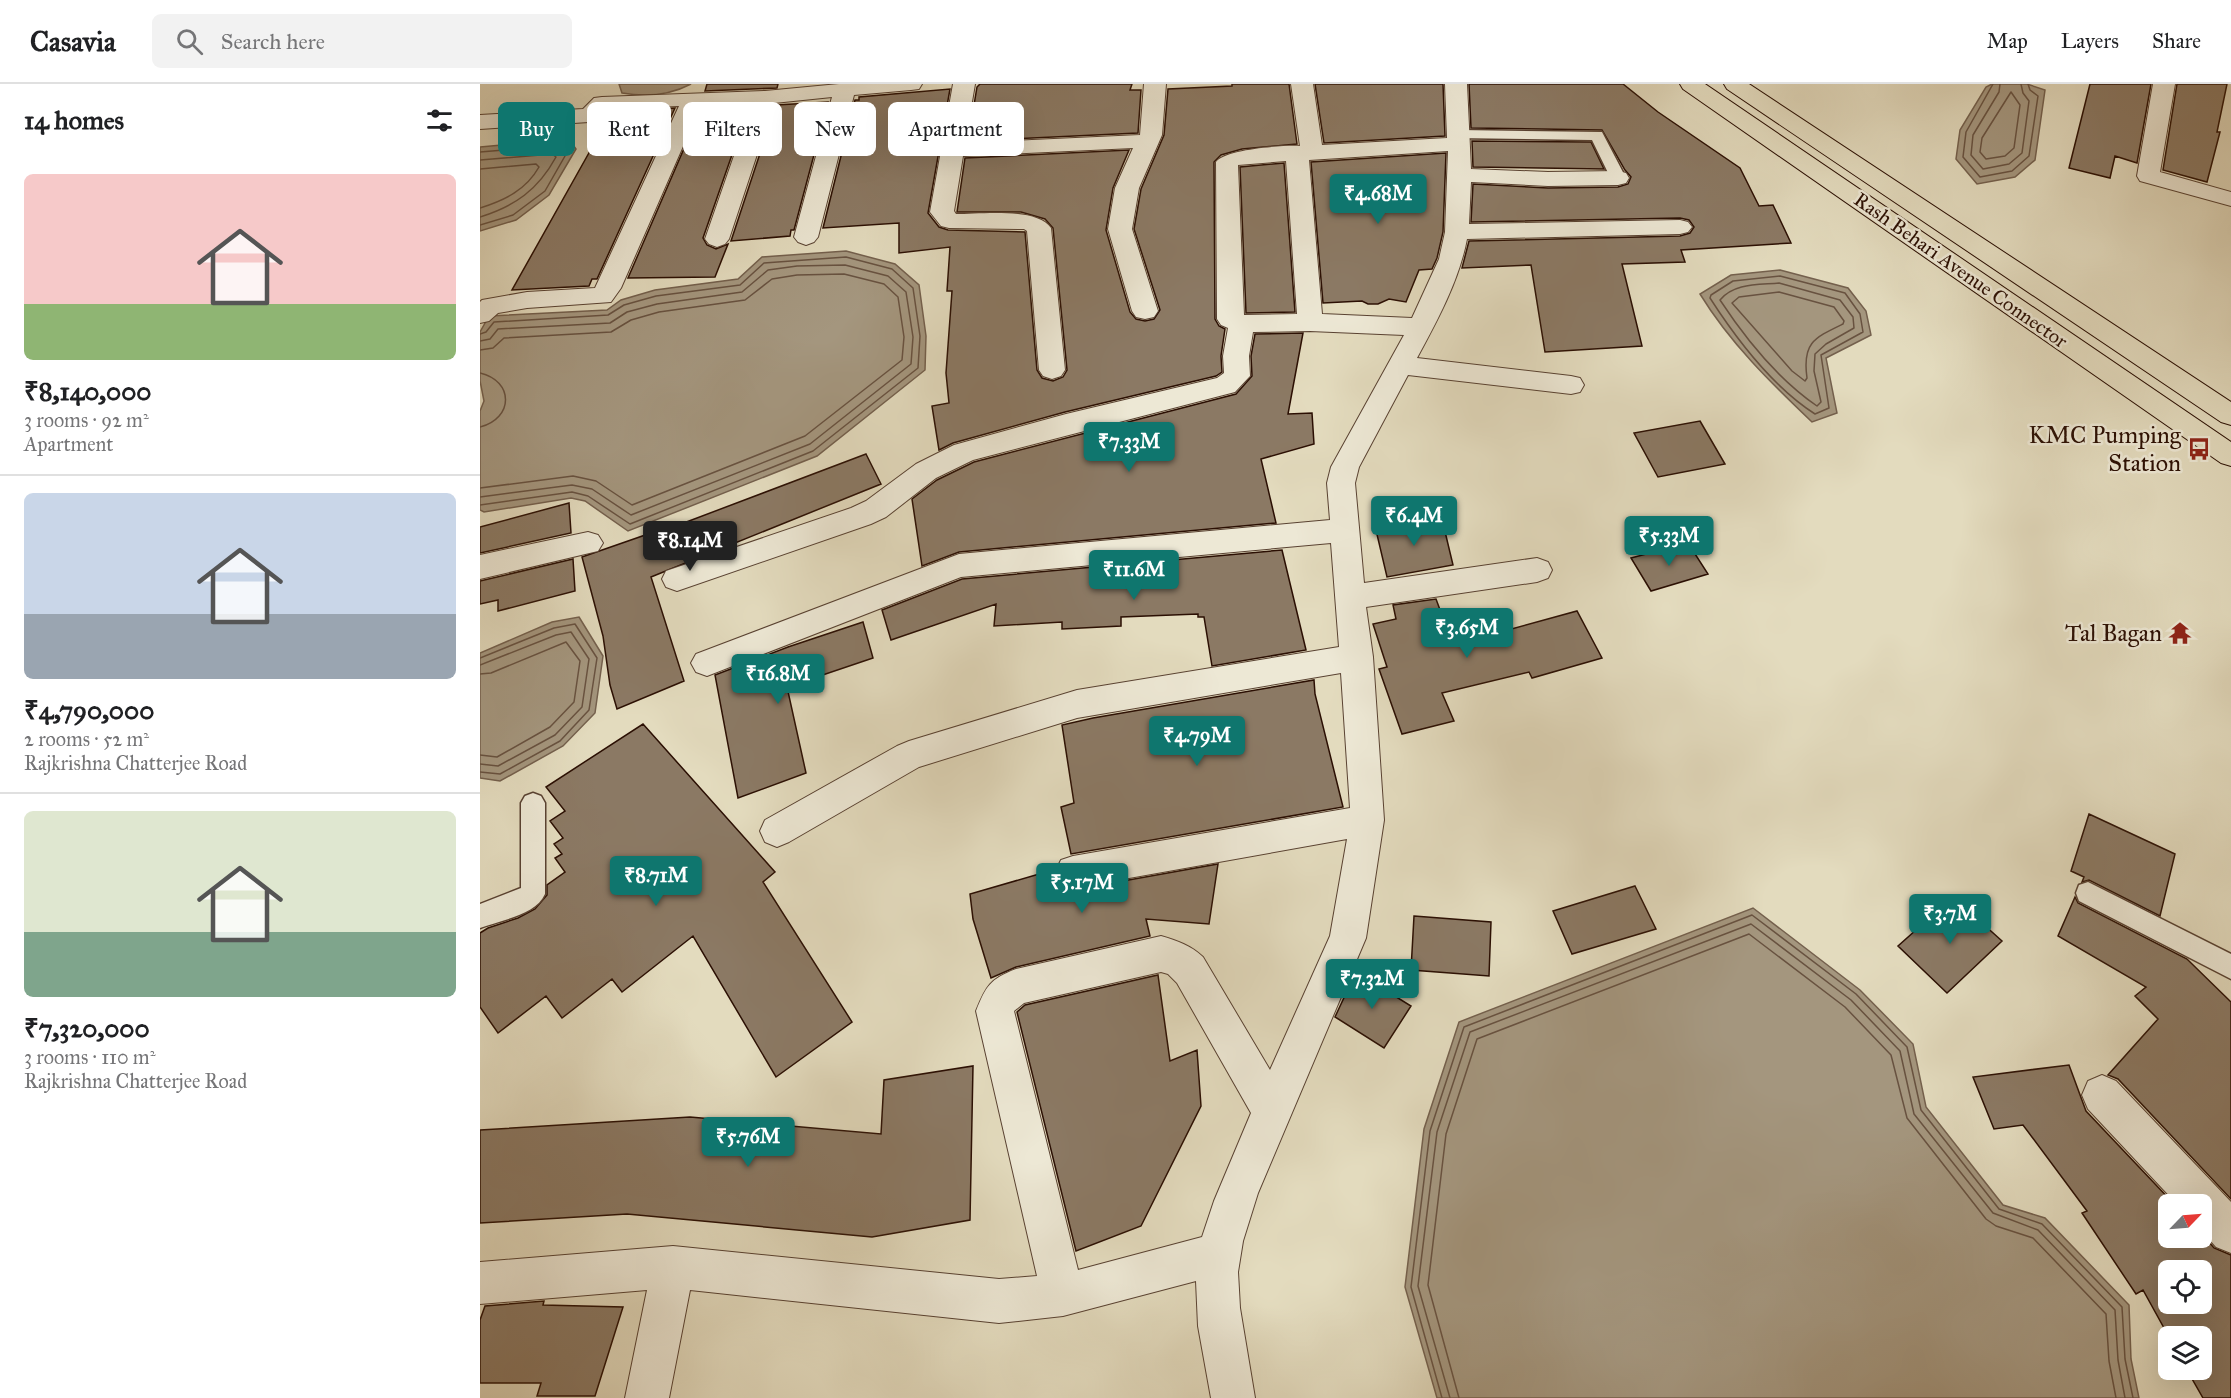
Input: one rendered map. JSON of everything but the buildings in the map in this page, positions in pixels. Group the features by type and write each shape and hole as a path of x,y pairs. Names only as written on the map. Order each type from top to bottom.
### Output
{"main road":[{"name":"Rash Behari Avenue Connector","path":"1690,84 2231,456"},
{"name":"Rash Behari Avenue Connector","path":"1735,84 2231,415"}],"street":[{"path":"480,122 589,115 602,104 765,97 911,84"},
{"path":"961,102 964,84"},
{"path":"1145,311 1120,229 1127,188 1151,135 1155,84"},
{"path":"1302,84 1310,322"},
{"path":"1233,1398 1223,1346 1219,1296 1219,1254 1229,1217 1272,1111 1348,938 1354,912 1366,819 1357,657 1341,483 1345,467 1382,404 1452,259 1457,232 1459,151 1456,84"},
{"path":"2164,84 2148,177 2231,200"},
{"path":"806,237 845,90"},
{"path":"717,239 765,97"},
{"path":"480,315 491,306 527,300 602,296 609,288 693,99"},
{"path":"1024,147 1147,141"},
{"path":"1421,327 1310,322 1241,324 1230,319 1227,162 1239,157 1305,152 1459,151 1549,205 1680,227"},
{"path":"952,156 942,212 949,221 1029,222 1039,228 1052,370"},
{"path":"1457,232 1549,205 1618,178"},
{"path":"677,579 861,516 876,509 926,471 963,452 1066,423 1226,385 1237,376 1236,356 1241,324"},
{"path":"1400,365 1571,385"},
{"path":"707,663 959,566 1346,530"},
{"path":"480,567 588,543"},
{"path":"1352,597 1537,570"},
{"path":"777,831 909,756 1077,704 1357,657"},
{"path":"1073,872 1366,819"},
{"path":"1062,1295 995,1011 1000,998 1016,987 1161,954 1179,959 1190,970 1272,1111"},
{"path":"2102,1095 2231,1232"},
{"path":"480,1283 673,1267 999,1301 1062,1295 1219,1254"},
{"path":"647,1398 673,1267"}],"lane":[{"path":"1459,151 1597,135 1618,178"},
{"path":"480,916 523,901 533,894 533,803"},
{"path":"2088,893 2231,968"}],"water":[{"path":"619,84 691,84 666,93 640,95 622,93"},
{"path":"1992,84 2027,84 2045,90 2035,160 2015,177 1977,184 1956,159 1960,130 1986,87"},
{"path":"498,145 498,156 572,156 549,195 516,220 480,231 480,147"},
{"path":"846,251 895,264 919,285 926,336 925,370 817,456 628,531 585,501 571,498 484,512 480,510 480,411 484,401 480,381 480,332 489,316 607,310 621,300 655,290 738,279 762,257"},
{"path":"1780,270 1848,288 1866,311 1871,335 1826,358 1837,413 1812,422 1738,346 1700,294 1731,275"},
{"path":"579,617 603,656 595,713 563,746 500,781 480,778 480,653 552,622"},
{"path":"1753,908 1860,990 1913,1044 1926,1107 2003,1205 2045,1218 2129,1305 2131,1359 2139,1398 1437,1398 1405,1287 1424,1129 1459,1022"}],"place":[{"name":"KMC Pumping Station","path":"2199,449"},
{"name":"Tal Bagan","path":"2180,633"}]}
